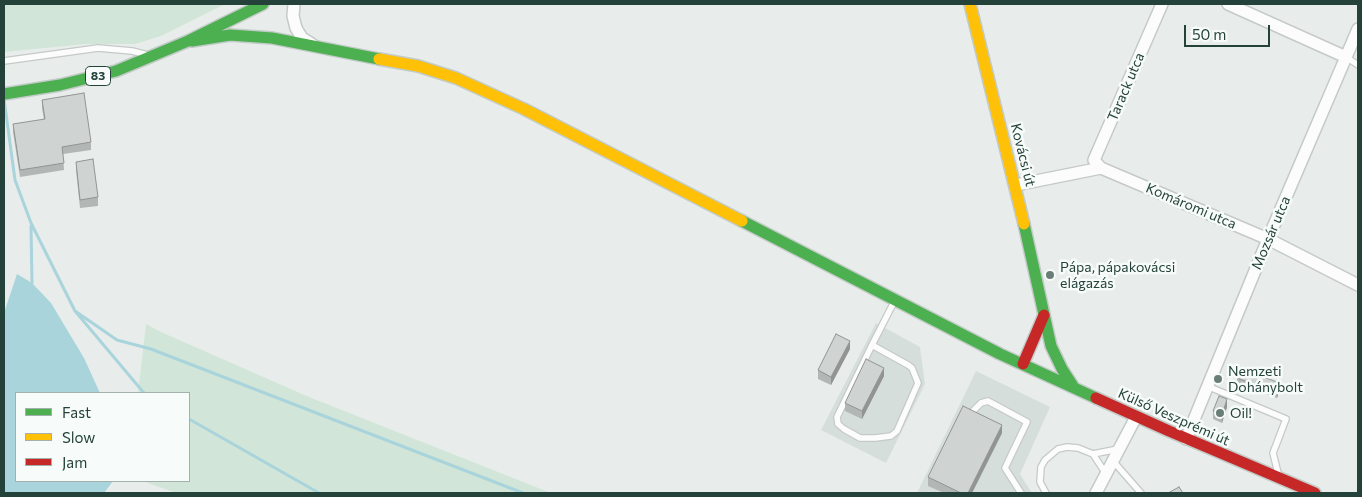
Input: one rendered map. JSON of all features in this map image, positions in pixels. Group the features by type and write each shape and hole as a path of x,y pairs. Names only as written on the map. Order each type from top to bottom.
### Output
{"street":[{"name":"83","path":"8,94 84,80 116,70 188,41 263,4"},
{"path":"294,4 293,16 296,28 302,38 316,47"},
{"name":"Kovácsi út","path":"970,4 1016,185 1051,346 1062,369 1075,388"},
{"name":"Tarack utca","path":"1101,168 1094,160 1162,4"},
{"path":"1228,4 1346,57"},
{"name":"Mozsár utca","path":"1186,439 1268,239 1358,29"},
{"name":"Külső Veszprémi út","path":"188,41 230,35 251,36 418,66 456,78 524,109 1000,354 1136,417 1315,493"},
{"path":"1016,185 1101,168"},
{"name":"Komáromi utca","path":"1101,168 1268,239 1358,285"},
{"path":"1028,366 1044,315"},
{"path":"1028,366 1045,362 1051,346"},
{"path":"1096,493 1136,417"}],"lane":[{"path":"6,61 98,48 132,51 154,56"},
{"path":"1346,57 1358,65"},
{"path":"872,345 900,359 912,368 918,383 897,431 891,436 860,438 838,424 837,418 872,345 896,300"},
{"path":"1207,386 1286,419 1273,453 1279,478"},
{"path":"971,413 981,403 988,401 1026,422 1005,468 1021,493"},
{"path":"1046,493 1040,482 1041,467 1045,460 1058,449 1067,447 1078,448 1093,454 1119,449"},
{"path":"1093,454 1106,474"},
{"path":"1113,461 1141,493"}],"shaded area":[{"path":"876,323 920,347 925,384 886,463 821,430"},
{"path":"976,371 1050,407 1020,474 1032,493 917,493"}],"green space":[{"path":"4,4 225,4 161,36 135,44 86,44 4,52"},
{"path":"146,324 309,397 551,493 176,493 145,482 190,482 190,392 138,392"}],"water":[{"path":"17,274 32,283 51,303 84,358 100,392 15,392 15,482 112,482 104,493 4,493 4,313"}],"building":[{"path":"84,93 91,142 62,147 64,163 20,170 13,124 45,119 42,100"},
{"path":"93,159 98,197 80,200 76,162"},
{"path":"836,334 850,341 831,377 818,370"},
{"path":"866,359 884,368 862,411 845,403"},
{"path":"1241,369 1280,383 1277,392 1237,378"},
{"path":"1219,396 1227,399 1222,415 1213,411"},
{"path":"963,406 1002,425 968,493 961,493 928,477"},
{"path":"1179,487 1183,493 1168,493"}],"waterway":[{"path":"4,99 15,180 31,223 75,311 143,392"},
{"path":"31,226 32,283"},
{"path":"75,311 117,340 151,349 523,493"},
{"path":"190,420 319,493"}],"traffic: fast":[{"path":"4,94 60,85 116,71 188,41 263,4"},
{"path":"192,41 230,35 272,38 379,59"},
{"path":"742,221 1000,354 1096,398"},
{"path":"1024,224 1051,346 1073,386"}],"traffic: slow":[{"path":"970,4 1024,224"},
{"path":"379,59 418,66 456,78 524,109 742,221"}],"traffic: jam":[{"path":"1023,364 1044,315"},
{"path":"1096,398 1315,493"}],"place":[{"name":"Pápa, pápakovácsi elágazás","path":"1050,275"},
{"name":"Nemzeti Dohánybolt","path":"1218,379"},
{"name":"Oil!","path":"1220,413"}]}
